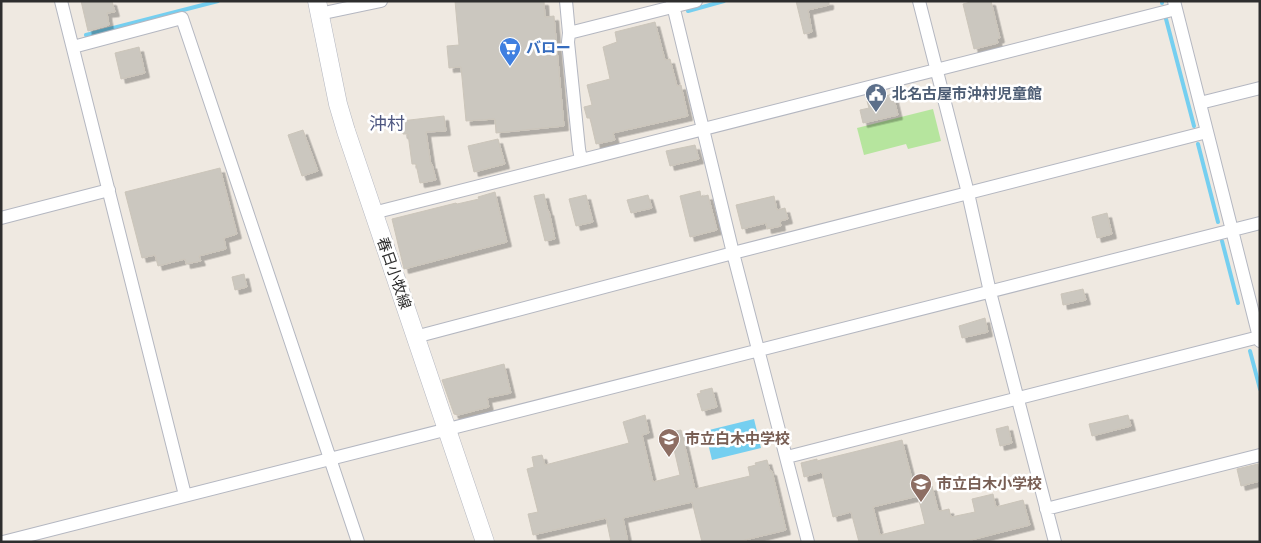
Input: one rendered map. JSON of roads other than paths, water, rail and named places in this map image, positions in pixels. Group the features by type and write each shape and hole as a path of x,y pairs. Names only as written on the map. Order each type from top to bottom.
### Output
{"main road":[{"name":"春日小牧線","path":"318,8 338,104 485,542"}],"street":[{"path":"61,1 185,495"},
{"path":"318,8 381,1"},
{"path":"566,1 568,42 581,160"},
{"path":"569,34 672,4 696,1"},
{"path":"919,1 968,193 990,292 1055,542"},
{"path":"672,4 733,253 808,542"},
{"path":"374,213 937,71 1175,5 1232,230 1256,314 1259,339 787,457"},
{"path":"73,47 182,18 358,542"},
{"path":"1200,103 1260,88"},
{"path":"415,337 733,253 1207,132"},
{"path":"1,218 109,190"},
{"path":"3,542 1260,223"},
{"path":"1046,509 1260,455"}],"water":[{"path":"754,419 761,448 712,460 705,431"}],"waterway":[{"path":"86,35 218,1"},
{"path":"688,11 724,1"},
{"path":"1166,19 1194,126"},
{"path":"1198,144 1218,222"},
{"path":"1222,241 1238,303"},
{"path":"1250,351 1260,389"}],"place":[{"name":"バロー","path":"510,67"},
{"name":"北名古屋市沖村児童館","path":"876,113"},
{"name":"市立白木中学校","path":"669,458"},
{"name":"市立白木小学校","path":"921,503"}],"district":[{"name":"沖村","path":"387,124"}]}
